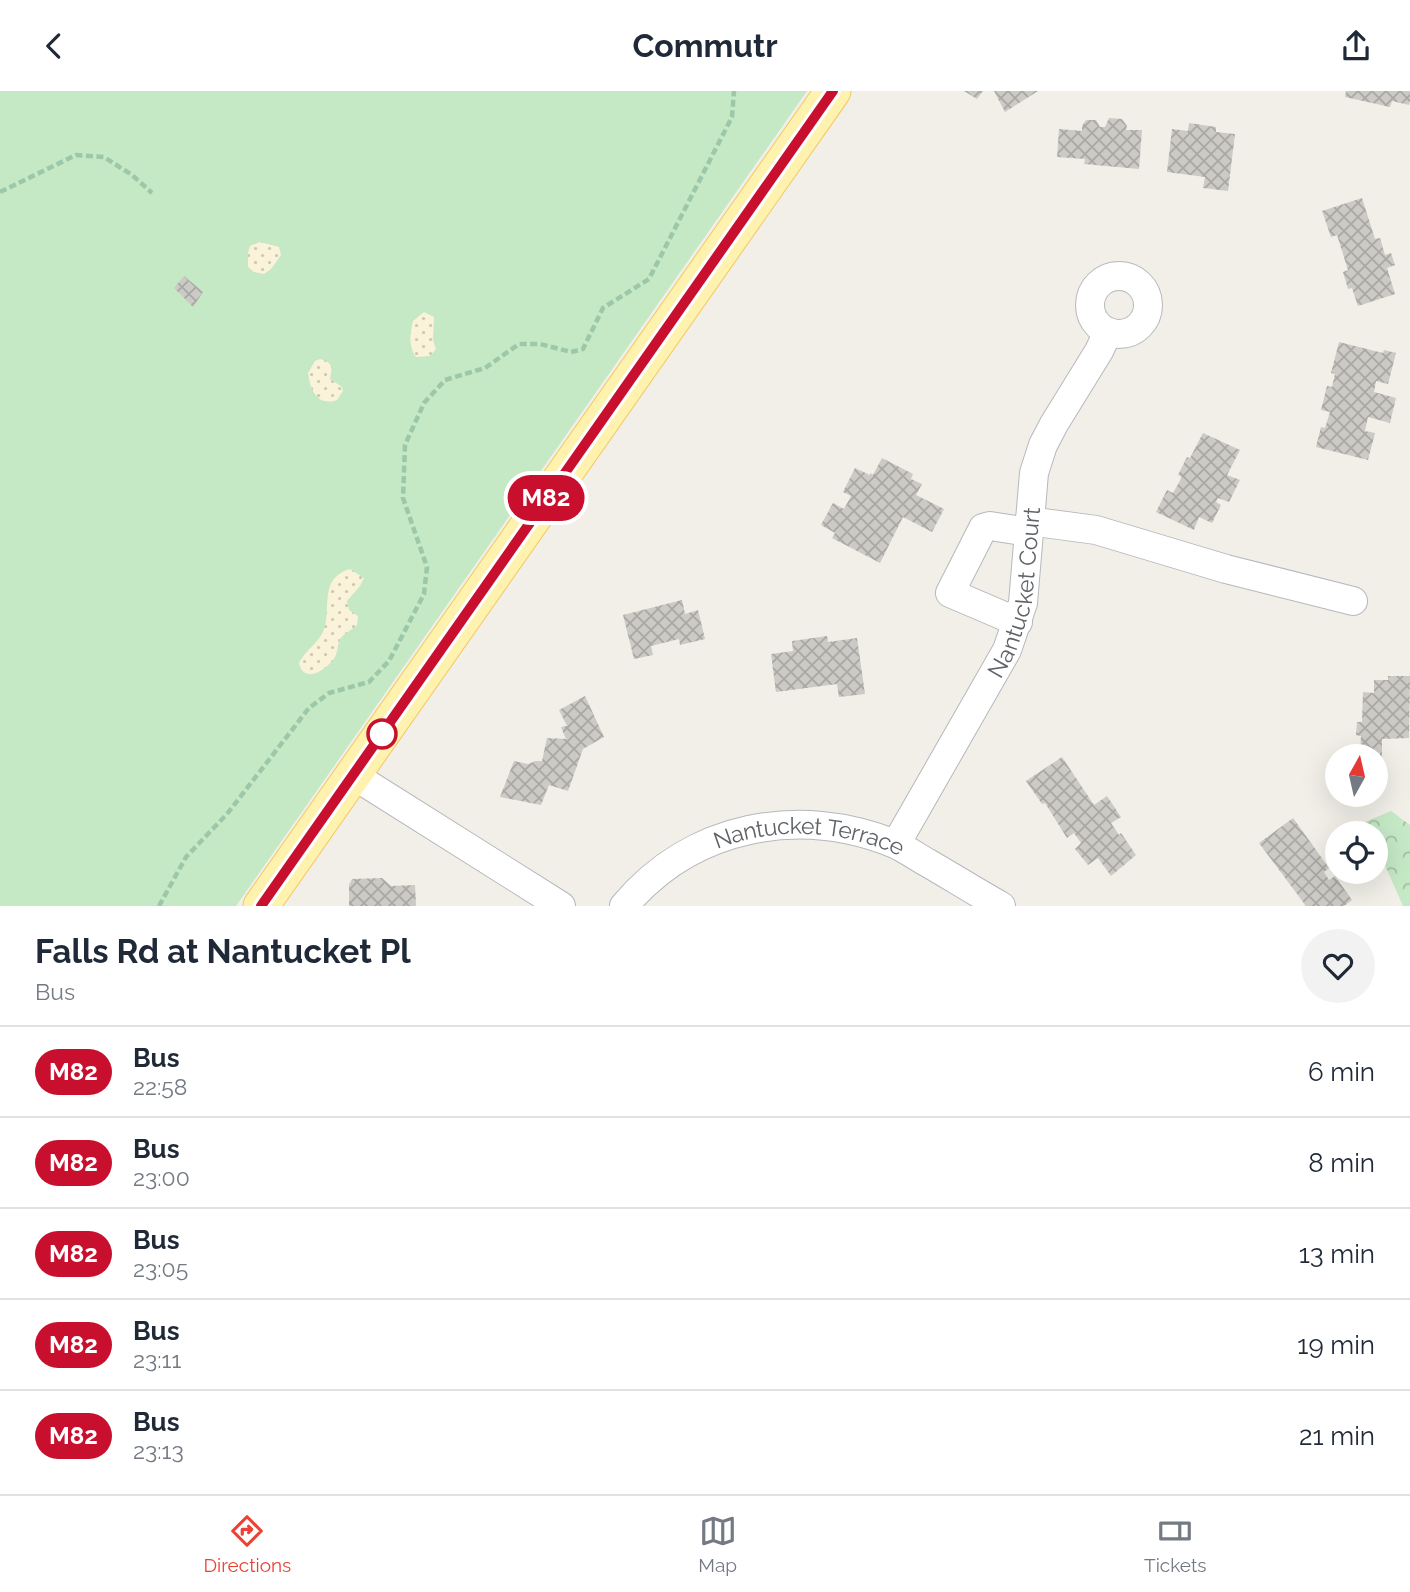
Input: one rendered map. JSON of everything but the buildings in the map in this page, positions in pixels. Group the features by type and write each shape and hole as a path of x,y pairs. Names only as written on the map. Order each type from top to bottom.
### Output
{"main road":[{"path":"261,906 833,91"}],"street":[{"name":"Nantucket Court","path":"896,844 1007,650 1024,603 1034,473 1043,445 1108,332"},
{"path":"1018,622 950,593 984,528 990,526 1096,530 1226,569 1353,601"},
{"path":"353,775 561,906"},
{"name":"Nantucket Terrace","path":"624,906 656,876 689,852 717,838 769,825 807,824 854,832 896,844 1001,906"}],"path":[{"path":"159,906 186,857 228,814 309,708 329,693 369,682 389,661 424,594 427,567 403,498 405,445 424,403 445,380 485,368 519,344 540,344 571,352 583,349 603,308 649,279 732,117 734,91"},
{"path":"0,192 76,155 104,157 132,175 152,193"}],"green space":[{"path":"0,91 807,91 236,906 0,906"},
{"path":"1391,811 1410,825 1410,906 1403,906 1388,872 1388,821 1367,821"}],"sand":[{"path":"260,242 279,247 281,255 264,274 254,272 248,267 250,246"},
{"path":"424,312 434,317 433,340 436,349 430,356 416,357 411,344 411,331 413,321"},
{"path":"315,361 327,361 332,367 330,379 342,387 343,391 337,400 330,402 320,399 311,385 308,373"},
{"path":"350,569 364,578 347,601 349,610 358,616 357,625 340,639 336,655 329,664 320,671 305,673 299,663 323,632 333,580"}],"bus line":[{"name":"M82","path":"261,906 833,91"}]}
